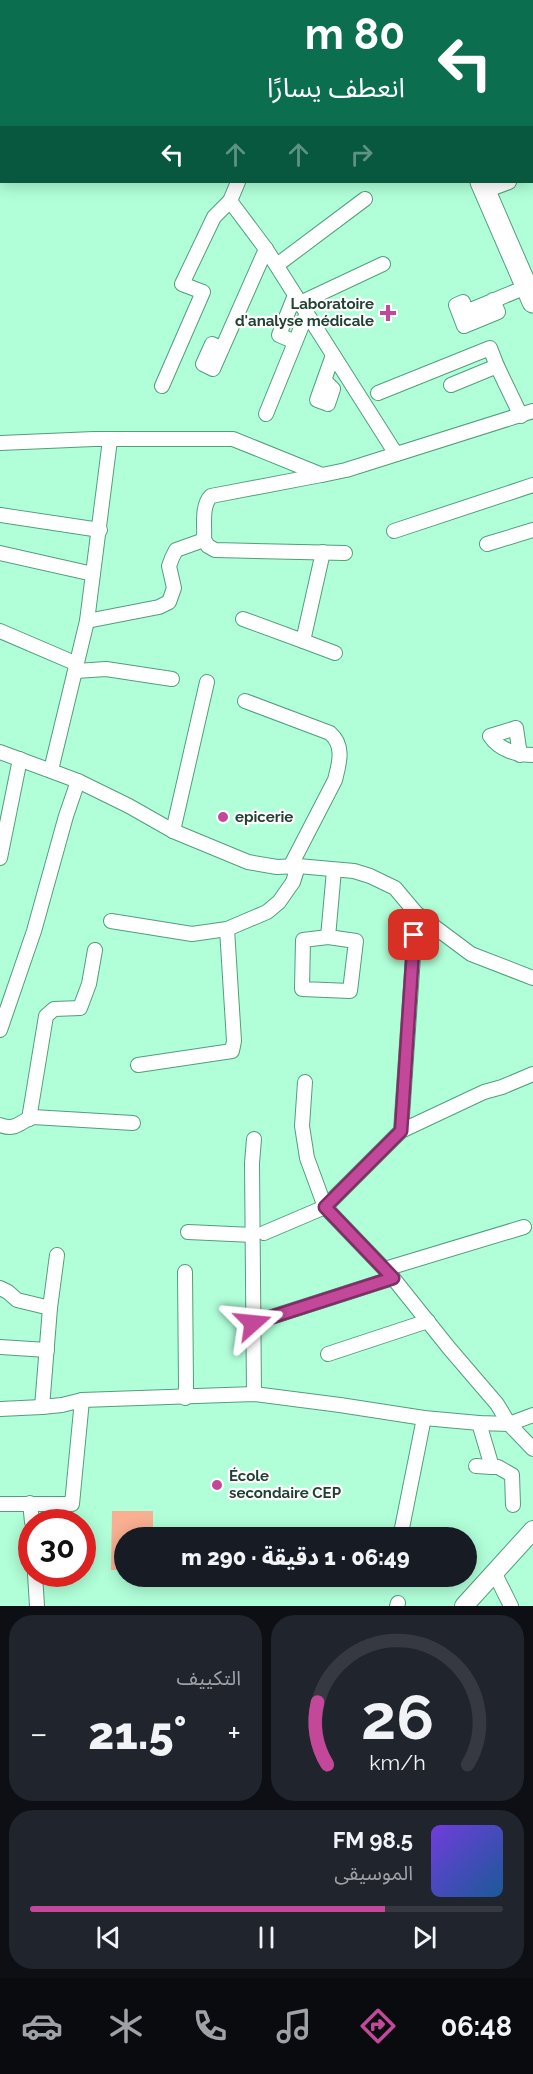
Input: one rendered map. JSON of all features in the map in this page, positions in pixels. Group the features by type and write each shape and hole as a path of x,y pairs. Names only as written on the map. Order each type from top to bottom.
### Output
{"main road":[{"path":"483,186 528,281"},
{"path":"464,1606 533,1530"}],"street":[{"path":"162,386 202,292 182,284 214,217 230,201 238,183"},
{"path":"483,186 502,183"},
{"path":"277,265 365,199"},
{"path":"230,201 277,265 396,454"},
{"path":"222,349 266,249"},
{"path":"295,342 279,335 301,304 383,264"},
{"path":"493,300 528,281"},
{"path":"266,414 295,342 301,304"},
{"path":"345,553 215,550 204,540 206,503 211,496 322,475 527,413 497,366 490,348 378,393"},
{"path":"324,380 333,355"},
{"path":"451,385 497,366"},
{"path":"0,443 233,439 322,475"},
{"path":"51,770 87,621 110,440"},
{"path":"394,531 533,484"},
{"path":"0,515 100,530"},
{"path":"487,544 533,530"},
{"path":"87,621 159,607 170,602 174,588 169,566 171,558 176,550 204,540"},
{"path":"303,641 323,552"},
{"path":"0,553 93,574"},
{"path":"243,619 335,653"},
{"path":"0,631 76,668 106,669 172,679"},
{"path":"173,831 207,682"},
{"path":"111,921 192,934 227,929 267,912 279,902 293,882 294,867 335,780 339,745 330,733 246,701"},
{"path":"0,752 78,781 173,831 248,862 277,867 354,871 370,876 395,888 416,913 471,954 533,978"},
{"path":"0,858 20,759"},
{"path":"0,1030 34,931 78,781"},
{"path":"328,937 333,870"},
{"path":"401,1131 416,913"},
{"path":"138,1065 232,1051 234,1041 227,929"},
{"path":"328,937 356,941 350,991 302,989 303,940 328,937"},
{"path":"29,1119 46,1016 54,1009 80,1008 89,984 95,950"},
{"path":"188,1232 258,1234 325,1207 401,1131 484,1092 533,1074"},
{"path":"305,1082 302,1126 308,1158 325,1207 389,1274 497,1404 509,1424 533,1449"},
{"path":"0,1125 10,1128 33,1118 133,1123"},
{"path":"254,1139 252,1163 258,1234 253,1323 254,1394"},
{"path":"253,1323 524,1227"},
{"path":"42,1407 57,1255"},
{"path":"184,1398 186,1387 185,1272"},
{"path":"0,1288 17,1300 50,1308"},
{"path":"328,1354 428,1321"},
{"path":"0,1347 47,1350"},
{"path":"0,1409 42,1407 82,1401 254,1394 340,1404 424,1418 479,1423 509,1424 533,1415"},
{"path":"0,1504 72,1504 82,1401"},
{"path":"402,1527 424,1418"},
{"path":"479,1423 492,1467"},
{"path":"476,1466 498,1467 512,1475 513,1505"},
{"path":"30,1503 31,1509"},
{"path":"495,1574 511,1606"},
{"path":"36,1587 37,1606"}],"shaded area":[{"path":"112,1511 153,1511 153,1527 114,1527 114,1570 111,1570"}],"place":[{"name":"Laboratoire d'analyse médicale","path":"388,313"},
{"name":"epicerie","path":"223,817"},
{"name":"École secondaire CEP","path":"217,1485"}],"route":[{"path":"253,1323 393,1278 325,1207 401,1131 414,935"}]}
